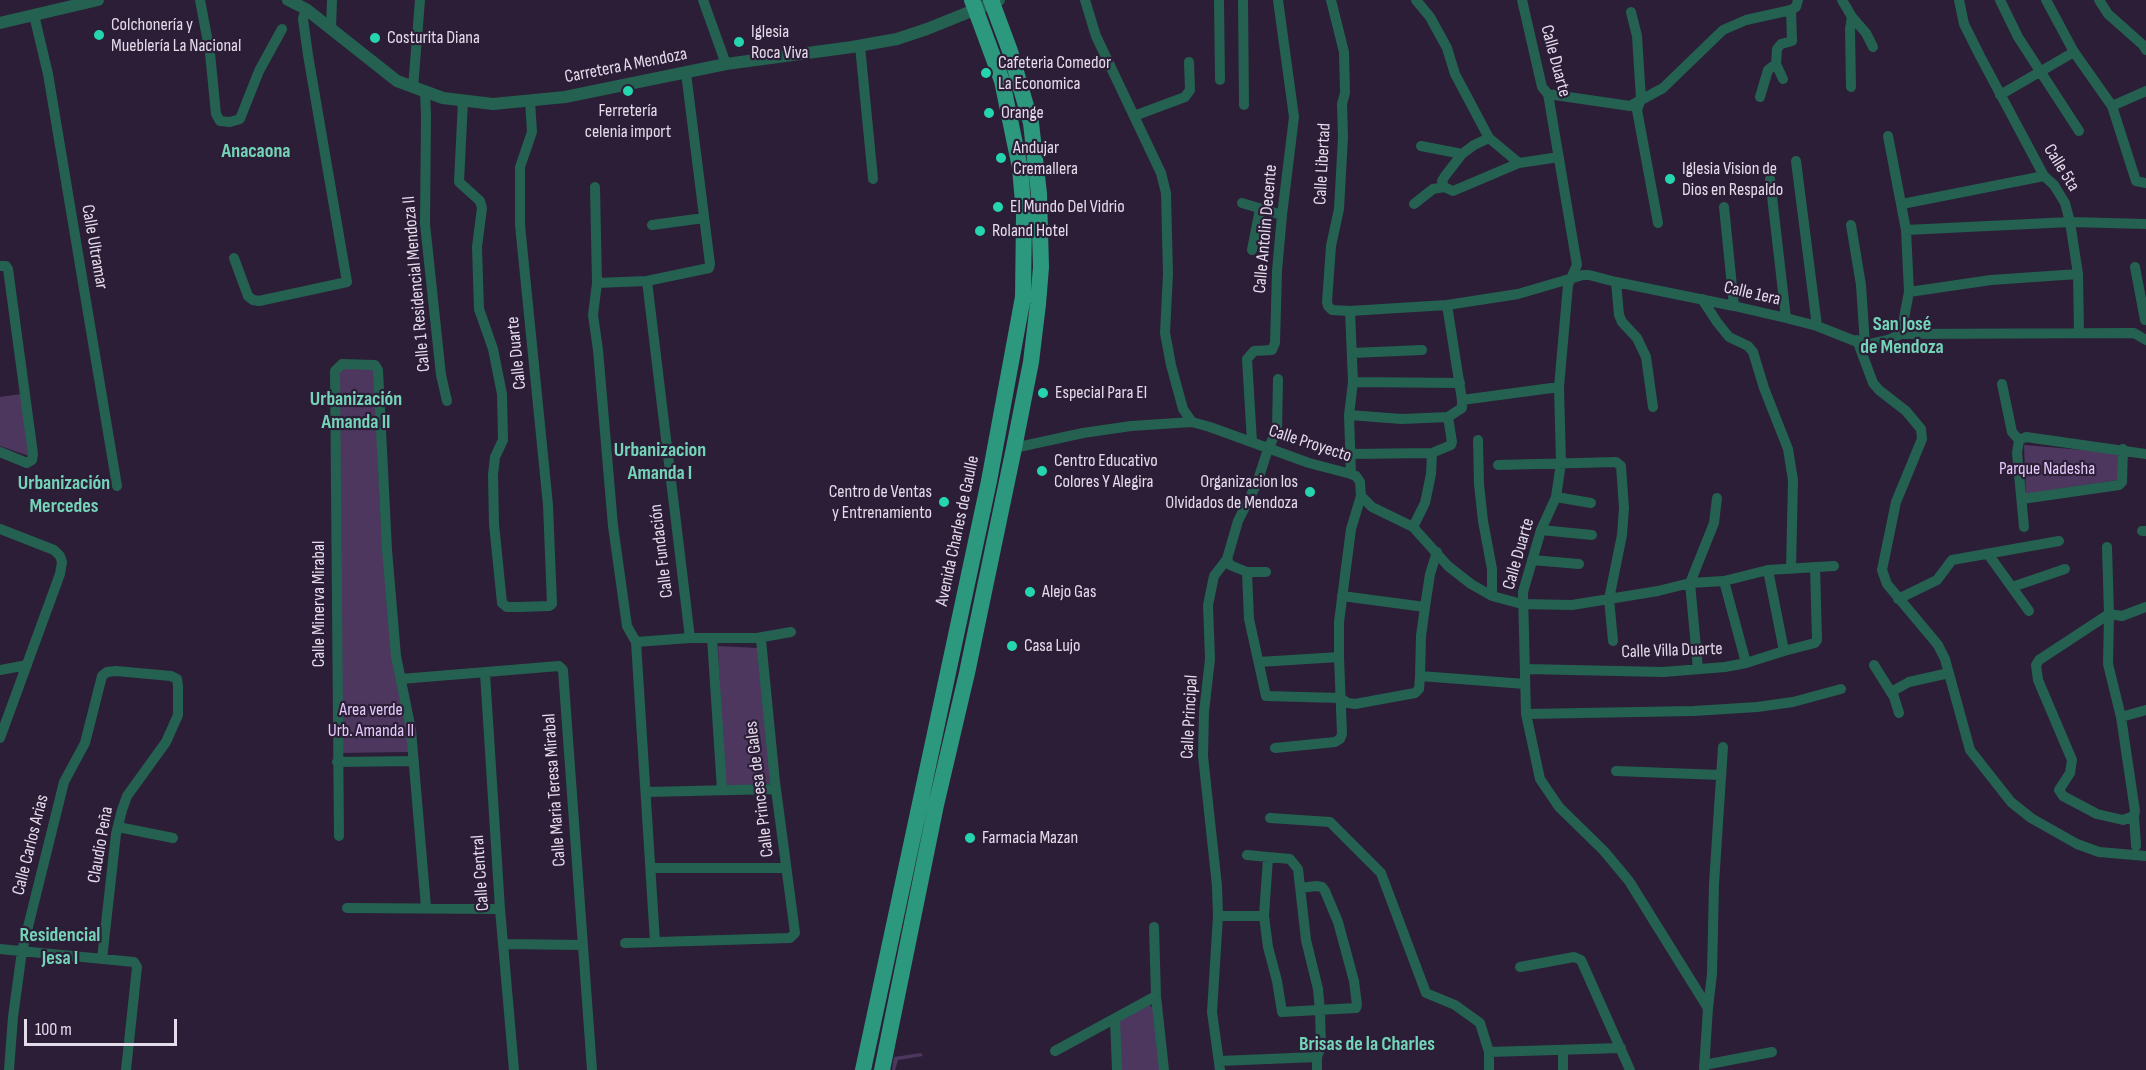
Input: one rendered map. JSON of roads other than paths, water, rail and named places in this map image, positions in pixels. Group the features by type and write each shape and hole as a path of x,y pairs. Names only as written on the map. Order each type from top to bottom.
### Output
{"main road":[{"name":"Avenida Charles de Gaulle","path":"863,1070 967,578 1011,415 1031,362 1041,267 1039,194 1031,123 994,1"},
{"name":"Avenida Charles de Gaulle","path":"882,1070 936,805 1014,448 1011,415 1023,297 1024,214 1020,168 1007,99 974,4"},
{"path":"967,578 986,580"}],"street":[{"path":"0,23 74,2 98,0"},
{"path":"200,0 210,53 216,114 220,121 230,122 240,119 259,71 282,29"},
{"name":"Carretera A Mendoza","path":"288,0 306,9 332,28 397,81 419,90 493,104 530,101 611,88 726,64 897,39 927,29 974,4 994,1"},
{"path":"332,0 332,28"},
{"name":"Calle 1 Residencial Mendoza II","path":"420,0 419,90 426,115 425,224 441,375 447,401"},
{"path":"703,0 726,64"},
{"path":"1085,0 1096,36 1161,173 1166,193 1168,274 1165,333 1183,409 1192,422"},
{"path":"1219,0 1220,80"},
{"path":"1243,0 1245,13 1244,105"},
{"name":"Calle Antolin Decente","path":"1252,442 1247,359 1254,351 1272,350 1275,343 1277,271 1295,109 1278,0"},
{"name":"Calle Libertad","path":"1331,0 1344,52 1345,93 1342,104 1343,137 1339,209 1331,246 1327,302 1332,310 1350,311"},
{"path":"1416,0 1430,17 1447,48 1455,74 1489,138 1519,163"},
{"name":"Calle Duarte","path":"1522,0 1542,87 1548,94 1577,265 1568,285 1559,387 1561,464 1556,497 1541,530 1522,604 1526,714 1540,779 1559,807 1604,851 1629,881 1708,1008"},
{"path":"1843,0 1848,2 1854,0"},
{"path":"1843,0 1873,47"},
{"name":"Calle 5ta","path":"1959,0 1964,24 2000,95 2044,176 2055,185 2065,203 2078,274 2079,332"},
{"path":"2000,0 2018,37 2079,131"},
{"path":"2046,0 2074,52 2112,106 2136,181 2146,183"},
{"path":"2099,0 2108,14 2145,46"},
{"path":"1548,94 1630,106 1663,88 1723,30 1746,20 1795,5 1792,41 1781,44 1777,49 1776,64 1783,79"},
{"path":"234,258 248,296 253,300 259,301 347,282 308,55 303,19 306,9"},
{"path":"1631,12 1637,36 1641,99 1636,110 1658,223"},
{"name":"Calle Ultramar","path":"34,15 48,74 117,486"},
{"path":"1851,87 1850,29 1852,17"},
{"path":"860,46 873,179"},
{"path":"2000,95 2074,52"},
{"path":"1134,116 1185,97 1190,90 1189,62"},
{"path":"1760,97 1768,70 1776,64"},
{"path":"597,283 647,281 709,268 686,73"},
{"path":"2112,106 2146,91"},
{"name":"Calle Duarte","path":"463,100 459,182 480,201 482,208 477,247 479,309 493,349 502,394 503,440 495,457 494,524 502,603 507,607 552,604 548,505 520,225 520,167 531,132 530,101"},
{"path":"1888,136 1906,230 1909,292 1901,334"},
{"path":"1444,187 1442,180 1462,154 1489,138"},
{"path":"1421,146 1462,154"},
{"path":"1414,204 1433,189 1444,187 1453,192 1519,163 1559,157"},
{"path":"1796,161 1817,326"},
{"path":"1902,204 2044,176"},
{"path":"1770,179 1786,318"},
{"path":"595,187 597,283 593,315 613,525 627,626 636,642 655,942 625,943"},
{"path":"1242,203 1282,215"},
{"path":"1724,207 1734,306"},
{"path":"1252,250 1260,208"},
{"path":"652,225 704,218"},
{"path":"1906,230 2070,222 2146,224"},
{"path":"1851,225 1861,285 1861,342 1873,384 1906,411 1921,429 1922,439 1896,502 1882,570 1887,584 1938,645 1949,673 1967,742 2011,802 2031,818 2077,844 2099,852 2146,856"},
{"path":"0,452 27,463 32,460 33,454 4,267"},
{"path":"2134,333 2146,320 2135,267"},
{"path":"1909,292 1990,280 2078,274"},
{"name":"Calle 1era","path":"1350,311 1447,305 1518,294 1589,275 1786,318 1817,326 1861,342"},
{"name":"Calle Fundación","path":"647,281 690,638"},
{"path":"1616,282 1619,315 1622,322 1637,338 1646,357 1653,407"},
{"path":"1702,299 1729,337 1748,346 1753,352 1764,388 1788,449 1793,480 1791,569"},
{"path":"1349,415 1402,419 1449,417 1462,408 1447,305"},
{"path":"1350,311 1353,382 1349,415 1351,474"},
{"path":"1861,342 1888,340 1901,334 2079,332 2134,333 2146,340"},
{"path":"1352,353 1422,350"},
{"name":"Calle Minerva Mirabal","path":"339,836 335,371 342,364 375,365 378,370 388,572 396,656 401,679"},
{"name":"Calle Principal","path":"1219,1066 1212,1012 1218,916 1217,886 1203,756 1204,712 1210,659 1208,605 1214,576 1227,559 1238,521 1257,483 1278,424 1278,379"},
{"path":"1353,382 1460,383"},
{"path":"2002,384 2012,432 2019,440 2017,453 2024,527"},
{"path":"1462,400 1559,387"},
{"path":"1350,454 1432,453 1451,445 1449,417"},
{"name":"Calle Proyecto","path":"1014,448 1131,426 1192,422 1309,463 1356,476 1360,482 1361,496 1372,507 1413,527 1448,566 1471,584 1492,596 1522,604 1572,605 1658,591 1690,583 1724,581 1768,570 1834,566"},
{"path":"2019,440 2026,437 2146,454"},
{"path":"1478,440 1479,484 1492,569 1492,596"},
{"path":"2022,499 2119,485 2122,482 2123,449"},
{"path":"1413,527 1425,503 1431,474 1432,453"},
{"path":"1498,465 1616,462 1621,466 1623,526 1609,599 1613,641"},
{"path":"1275,748 1335,742 1342,734 1339,657 1342,596 1351,529 1361,496"},
{"path":"1556,497 1591,503"},
{"path":"1698,669 1690,583 1714,523 1717,498"},
{"path":"0,529 54,550 62,562 60,574 0,738"},
{"path":"1541,530 1592,536"},
{"path":"1899,599 1937,580 1952,560 2059,541"},
{"path":"2107,547 2108,664 2121,717 2130,770 2136,846"},
{"path":"1247,572 1249,619 1264,694 1268,697 1340,698 1355,704 1415,693 1419,689 1421,636 1430,574 1437,552"},
{"path":"1988,554 2029,611"},
{"path":"1227,559 1230,565 1247,572 1266,572"},
{"path":"1532,560 1579,564"},
{"name":"Calle Villa Duarte","path":"1526,669 1663,672 1698,669 1746,663 1815,644 1817,640 1815,567"},
{"path":"2013,587 2065,569"},
{"path":"1768,570 1784,651"},
{"path":"1724,581 1746,663"},
{"path":"1342,596 1425,607"},
{"path":"2134,816 2123,820 2097,814 2063,796 2059,790 2070,773 2072,760 2036,671 2039,660 2109,614 2122,616 2146,607"},
{"path":"636,642 690,638 759,639 791,632"},
{"path":"712,638 722,790"},
{"name":"Calle Princesa de Gales","path":"655,942 790,938 795,933 759,639"},
{"path":"1258,662 1339,657"},
{"path":"0,669 27,665"},
{"path":"1874,665 1891,692 1899,713"},
{"name":"Calle Maria Teresa Mirabal","path":"401,679 559,666 562,670 592,1070"},
{"name":"Claudio Peña","path":"102,959 118,827 127,796 166,742 178,715 177,679 171,676 106,672"},
{"name":"Calle Carlos Arias","path":"9,1070 22,951 64,782 85,743 102,676 106,672"},
{"name":"Calle Central","path":"485,673 500,909 514,1070"},
{"path":"1891,692 1909,682 1949,673"},
{"path":"1420,676 1525,684"},
{"path":"401,679 411,730 426,908"},
{"path":"1526,714 1694,711 1746,707 1793,702 1842,688"},
{"path":"2121,717 2146,710"},
{"path":"1723,747 1714,884 1712,974 1704,1067 1772,1052"},
{"path":"337,762 414,761"},
{"path":"1616,771 1721,775"},
{"path":"647,792 776,789"},
{"path":"1270,818 1330,822 1381,873 1426,993 1455,1005 1480,1023 1489,1052 1488,1070"},
{"path":"118,827 172,838"},
{"path":"1247,855 1290,859 1295,863 1301,888 1306,940 1318,989 1321,1047 1317,1057 1317,1070"},
{"path":"1268,858 1264,916 1268,947 1283,1012 1356,1008 1358,1005 1354,981 1338,922 1325,891 1322,887 1316,886 1301,888"},
{"path":"651,868 786,868"},
{"path":"347,908 500,909"},
{"path":"1218,916 1264,916"},
{"path":"1154,927 1156,996 1164,1070"},
{"path":"504,944 582,945"},
{"path":"0,949 134,962 137,967 126,1070"},
{"path":"1520,967 1578,958 1622,1048 1630,1070"},
{"path":"1055,1051 1156,996"},
{"path":"1115,1020 1117,1070"},
{"path":"1489,1052 1622,1048"},
{"path":"1563,1050 1563,1070"},
{"path":"1219,1066 1287,1064 1317,1057"}],"place":[{"name":"Colchonería y Mueblería La Nacional","path":"99,35"},
{"name":"Costurita Diana","path":"375,38"},
{"name":"Iglesia Roca Viva","path":"739,42"},
{"name":"Cafeteria Comedor La Economica","path":"986,73"},
{"name":"Ferretería celenia import","path":"628,91"},
{"name":"Orange","path":"989,113"},
{"name":"Andujar Cremallera","path":"1001,158"},
{"name":"Iglesia Vision de Dios en Respaldo","path":"1670,179"},
{"name":"El Mundo Del Vidrio","path":"998,207"},
{"name":"Roland Hotel","path":"980,231"},
{"name":"Especial Para El","path":"1043,393"},
{"name":"Centro Educativo Colores Y Alegira","path":"1042,471"},
{"name":"Organizacion los Olvidados de Mendoza","path":"1310,492"},
{"name":"Centro de Ventas y Entrenamiento","path":"944,502"},
{"name":"Alejo Gas","path":"1030,592"},
{"name":"Casa Lujo","path":"1012,646"},
{"name":"Farmacia Mazan","path":"970,838"}],"district":[{"name":"Anacaona","path":"256,152"},
{"name":"San José de Mendoza","path":"1902,336"},
{"name":"Urbanización Amanda II","path":"356,412"},
{"name":"Urbanizacion Amanda I","path":"660,462"},
{"name":"Urbanización Mercedes","path":"64,496"},
{"name":"Residencial Jesa I","path":"60,948"},
{"name":"Brisas de la Charles","path":"1367,1045"}],"park label":[{"name":"Parque Nadesha","path":"2047,469"},
{"name":"Area verde Urb. Amanda II","path":"371,720"}]}
